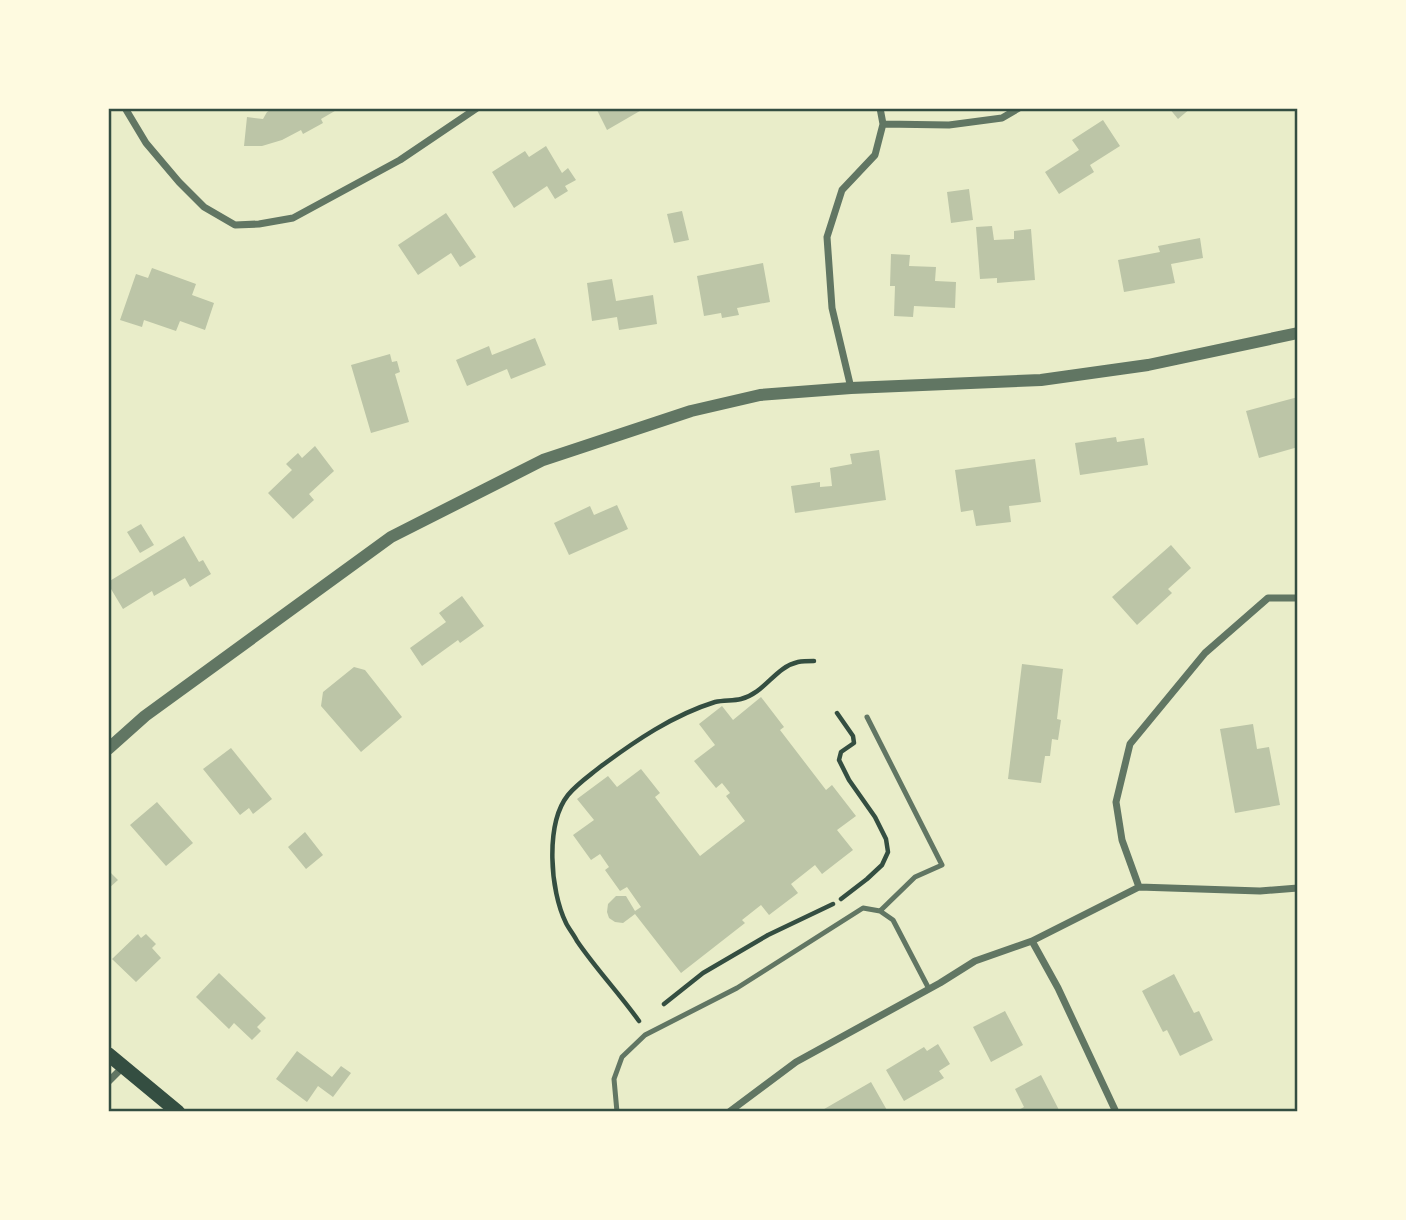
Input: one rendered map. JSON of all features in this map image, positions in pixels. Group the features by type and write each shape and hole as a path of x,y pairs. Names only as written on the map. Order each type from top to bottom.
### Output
{"main road":[{"path":"108,1054 178,1111"}],"street":[{"path":"125,108 146,143 179,182 204,207 235,225 293,218 400,160 477,108"},
{"path":"851,388 832,308 827,237 842,190 875,155 883,124 880,108"},
{"path":"883,124 949,125 1002,118 1019,108"},
{"path":"108,749 145,716 391,537 543,460 691,411 748,397 851,388 1041,380 1148,365 1297,333"},
{"path":"1139,887 1122,840 1116,802 1130,744 1205,653 1268,598 1297,598"},
{"path":"729,1111 796,1062 975,961 1032,941 1139,887 1260,891 1297,888"},
{"path":"1032,941 1058,988 1116,1111"},
{"path":"108,1082 123,1067"}],"lane":[{"path":"867,717 942,865 915,877 880,911"},
{"path":"617,1111 614,1079 621,1057 645,1035 737,988 863,908 880,911 892,920 929,989"}],"path":[{"path":"634,1027 640,1022 565,923 556,891 552,861 559,811 567,796 582,780 658,728 688,712 718,701 753,695 788,666 814,661"},
{"path":"661,1006 703,973 768,935 837,902 882,866 888,852 886,839 839,760 841,752 854,743 853,736 837,713"}],"building":[{"path":"274,108 340,108 321,119 323,123 303,134 301,130 262,146 244,146 247,117 263,119 267,112"},
{"path":"596,108 645,108 607,130"},
{"path":"1169,108 1191,108 1178,119"},
{"path":"1103,120 1120,146 1090,165 1094,172 1059,194 1045,172 1079,150 1072,140"},
{"path":"546,146 562,173 568,168 576,180 565,186 568,191 555,199 547,186 514,208 492,172 525,151 529,157"},
{"path":"969,189 973,220 951,223 947,192"},
{"path":"682,211 689,240 674,243 667,214"},
{"path":"446,213 476,257 460,267 451,253 418,275 398,245"},
{"path":"992,226 994,240 1014,239 1014,231 1031,229 1035,280 997,283 997,278 980,279 976,227"},
{"path":"1200,238 1203,258 1171,264 1175,283 1124,292 1118,260 1160,252 1158,246"},
{"path":"891,254 910,255 909,266 936,267 935,281 956,282 955,308 914,306 913,317 894,316 895,286 890,286"},
{"path":"763,263 770,302 737,308 739,315 722,318 721,313 704,316 697,276"},
{"path":"152,268 196,284 192,295 214,303 205,330 180,321 176,331 144,320 142,327 120,320 136,274 148,278"},
{"path":"612,279 616,301 653,295 657,324 619,330 617,317 592,321 587,283"},
{"path":"535,338 546,365 511,379 507,369 467,386 456,360 489,346 492,355"},
{"path":"390,354 392,362 397,361 400,372 395,374 409,422 371,433 351,365"},
{"path":"1298,397 1298,447 1259,458 1246,411"},
{"path":"1116,437 1117,442 1144,438 1148,465 1080,475 1075,443"},
{"path":"315,446 334,471 309,494 314,500 293,519 268,493 292,470 286,464 298,453 302,458"},
{"path":"879,450 886,500 795,513 791,486 820,482 820,487 832,486 830,468 852,464 850,454"},
{"path":"1035,459 1041,502 1009,506 1011,522 976,526 973,510 961,512 955,470"},
{"path":"617,505 628,529 569,555 554,523 590,506 594,515"},
{"path":"141,524 154,545 140,553 127,532"},
{"path":"184,536 199,562 203,560 211,574 190,587 185,578 154,596 152,591 123,609 108,582"},
{"path":"1171,545 1191,568 1168,589 1172,593 1137,625 1112,597"},
{"path":"462,596 484,626 460,643 458,640 422,666 410,648 446,622 439,613"},
{"path":"1022,664 1063,669 1057,719 1061,720 1058,740 1052,739 1050,756 1045,756 1041,783 1008,779"},
{"path":"354,667 365,670 402,717 361,752 321,706 323,692"},
{"path":"761,697 784,727 780,730 826,790 832,785 856,816 837,830 853,850 822,874 815,865 791,884 798,893 769,915 761,905 742,920 745,923 681,973 635,914 623,923 609,918 608,904 616,896 626,896 635,911 641,907 627,887 620,891 605,870 609,867 600,854 591,860 573,835 594,820 577,799 608,776 617,787 641,769 660,793 655,797 700,856 745,821 726,796 730,793 722,783 716,788 694,761 715,745 699,724 722,706 733,720"},
{"path":"1253,724 1257,749 1269,747 1280,805 1235,813 1220,729"},
{"path":"231,748 272,799 253,814 249,808 240,815 203,769"},
{"path":"157,802 193,843 166,866 130,825"},
{"path":"305,832 323,855 306,869 288,847"},
{"path":"108,870 118,880 108,889"},
{"path":"138,934 141,938 146,934 156,944 152,948 161,958 136,982 112,959"},
{"path":"219,973 266,1018 257,1027 261,1031 252,1040 234,1023 229,1029 196,997"},
{"path":"1174,974 1194,1013 1199,1011 1213,1040 1180,1056 1167,1030 1163,1032 1142,991"},
{"path":"1005,1011 1023,1045 991,1062 973,1027"},
{"path":"938,1044 950,1064 939,1071 944,1078 904,1101 886,1070 924,1047 927,1051"},
{"path":"297,1051 332,1077 341,1066 351,1073 333,1097 318,1086 307,1102 276,1079"},
{"path":"1041,1075 1059,1110 1015,1112 1024,1107 1015,1089"},
{"path":"871,1082 888,1112 819,1112"}]}
